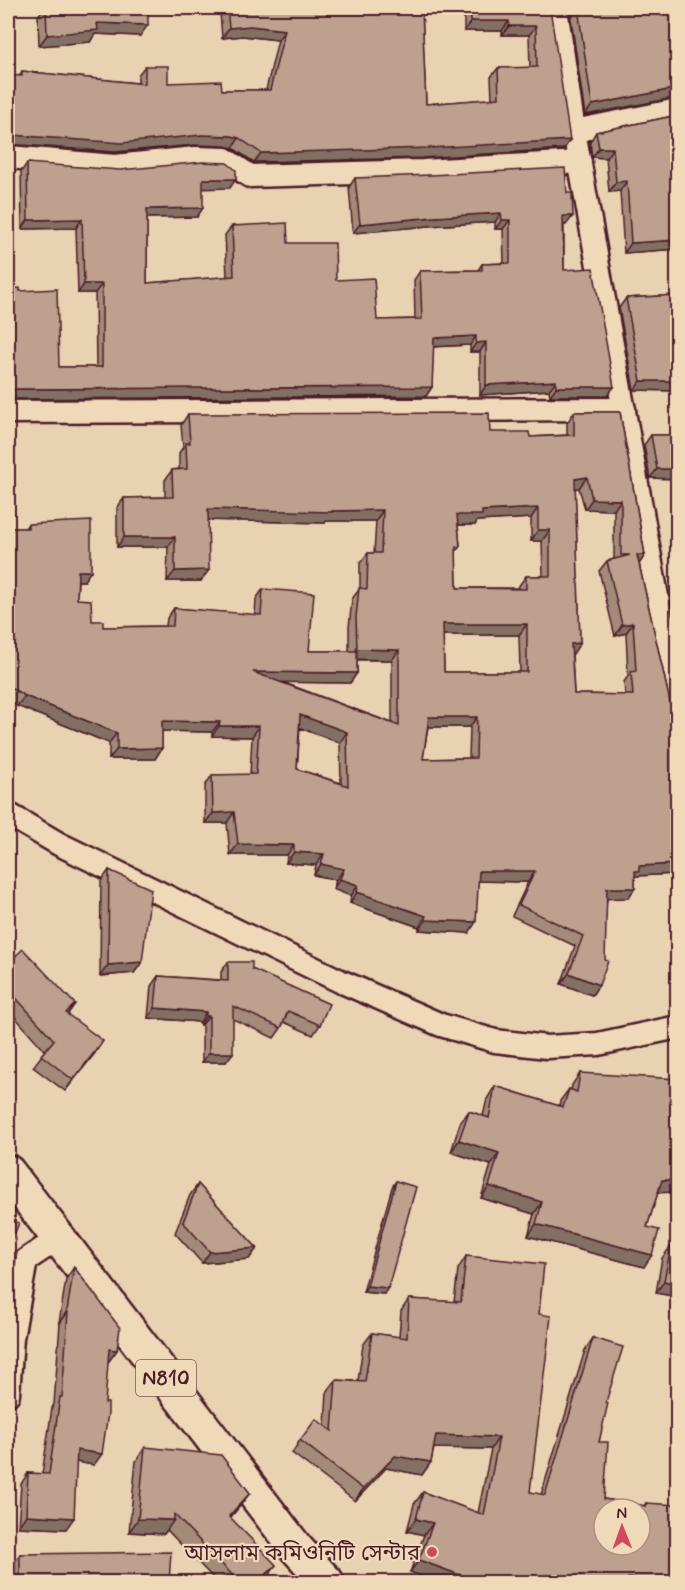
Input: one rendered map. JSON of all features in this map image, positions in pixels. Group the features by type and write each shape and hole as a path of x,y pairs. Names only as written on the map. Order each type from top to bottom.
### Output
{"highway":[{"name":"N810","path":"13,1187 59,1238 296,1548 327,1582"}],"street":[{"path":"556,8 574,131 675,679"},
{"path":"574,131 678,110"},
{"path":"8,157 116,166 196,158 225,159 250,176 423,171 580,162"},
{"path":"8,412 624,409"},
{"path":"8,814 59,844 329,976 441,1025 495,1041 547,1047 598,1044 678,1027"},
{"path":"8,1394 10,1338 26,1260 59,1238"}],"building":[{"path":"46,8 148,8 148,25 97,23 98,30 47,35"},
{"path":"227,8 422,8 426,104 499,98 498,68 537,67 536,26 509,26 509,21 471,21 470,8 550,8 570,140 429,148 261,153 239,138 232,136 202,135 122,143 12,135 12,129 8,129 8,75 22,76 22,71 145,84 145,66 168,66 168,83 221,81 222,90 270,90 285,30 250,26 229,28"},
{"path":"578,8 678,8 678,88 592,105"},
{"path":"678,115 678,240 631,243 627,181 616,182 613,148 599,148 596,132"},
{"path":"203,162 227,163 236,170 236,179 203,179 203,208 147,209 147,283 234,276 232,226 287,223 288,243 335,243 336,280 374,278 377,320 422,319 420,271 482,270 482,264 510,263 510,220 502,220 501,213 360,224 355,178 565,168 567,193 572,193 573,216 563,216 564,270 593,268 614,387 556,387 556,381 486,385 486,342 476,343 476,336 434,338 432,387 14,389 8,392 8,289 20,288 20,291 57,289 59,367 102,367 102,284 84,284 82,219 28,220 27,163 120,170"},
{"path":"678,295 678,381 641,381 626,298"},
{"path":"574,412 620,412 645,555 637,555 678,731 678,864 639,866 639,871 635,871 635,888 607,888 605,960 608,961 599,985 569,973 583,936 519,905 535,871 479,871 476,922 426,920 426,916 357,892 358,885 340,879 344,869 321,864 324,854 294,852 294,845 238,844 234,812 213,813 212,775 256,774 259,726 219,726 220,722 162,721 162,748 117,749 117,733 25,696 8,686 8,528 28,528 28,524 91,521 91,571 78,571 77,599 91,600 92,621 103,621 103,627 173,626 174,608 261,615 263,589 314,593 309,651 357,651 357,673 253,672 399,726 399,650 357,649 356,617 359,588 367,589 368,553 381,553 383,510 332,512 208,509 209,570 175,571 175,537 124,537 124,498 173,497 172,470 187,469 186,443 190,443 188,414 489,413 490,432 529,432 530,437 574,435","holes":["587,477 592,499 621,500 621,555 630,555 607,561 622,625 633,623 636,671 631,672 633,695 574,694 571,644 580,643 575,479","538,508 538,530 550,530 550,576 526,576 526,589 457,588 456,547 460,546 457,515 482,515 482,511","443,624 527,624 527,672 444,672","300,715 347,732 348,786 297,769","429,717 477,717 476,758 423,759"]},
{"path":"651,435 678,435 678,469 657,469"},
{"path":"109,870 151,889 142,962 108,965"},
{"path":"23,949 75,1004 66,1013 103,1041 73,1080 41,1055 54,1040 8,989 8,963"},
{"path":"228,962 252,962 252,969 329,1004 320,1025 288,1011 281,1028 233,1006 233,1053 209,1053 209,1016 206,1016 206,1012 155,1008 158,976 228,981"},
{"path":"580,1073 678,1079 678,1180 662,1180 647,1227 659,1230 652,1255 536,1224 542,1202 489,1186 499,1153 459,1140 469,1111 489,1118 495,1086 563,1107 569,1089 577,1092"},
{"path":"396,1181 416,1187 388,1288 367,1286"},
{"path":"198,1184 257,1248 210,1252 183,1222"},
{"path":"8,1219 19,1223 8,1250"},
{"path":"671,1246 678,1247 678,1284 664,1281"},
{"path":"8,1250 17,1252 8,1307"},
{"path":"466,1256 544,1264 539,1314 551,1316 530,1492 545,1495 593,1338 623,1347 606,1402 608,1403 599,1442 608,1442 604,1497 592,1497 592,1557 652,1557 652,1503 678,1505 678,1582 628,1578 627,1582 470,1582 471,1579 419,1560 433,1523 416,1519 423,1492 484,1515 499,1437 436,1435 431,1462 395,1456 363,1489 300,1440 316,1419 332,1431 336,1380 365,1382 372,1333 407,1338 409,1299 461,1302"},
{"path":"74,1267 120,1328 117,1350 109,1349 105,1403 108,1403 108,1413 102,1454 77,1450 74,1518 26,1515 28,1473 49,1474 60,1397 62,1397 67,1311"},
{"path":"145,1447 221,1455 250,1493 229,1516 276,1565 258,1582 239,1582 174,1514 174,1520 138,1519"},
{"path":"171,1552 169,1582 20,1582 20,1554"}],"place":[{"name":"আসলাম কমিওনিটি সেন্টার","path":"432,1552"}]}
